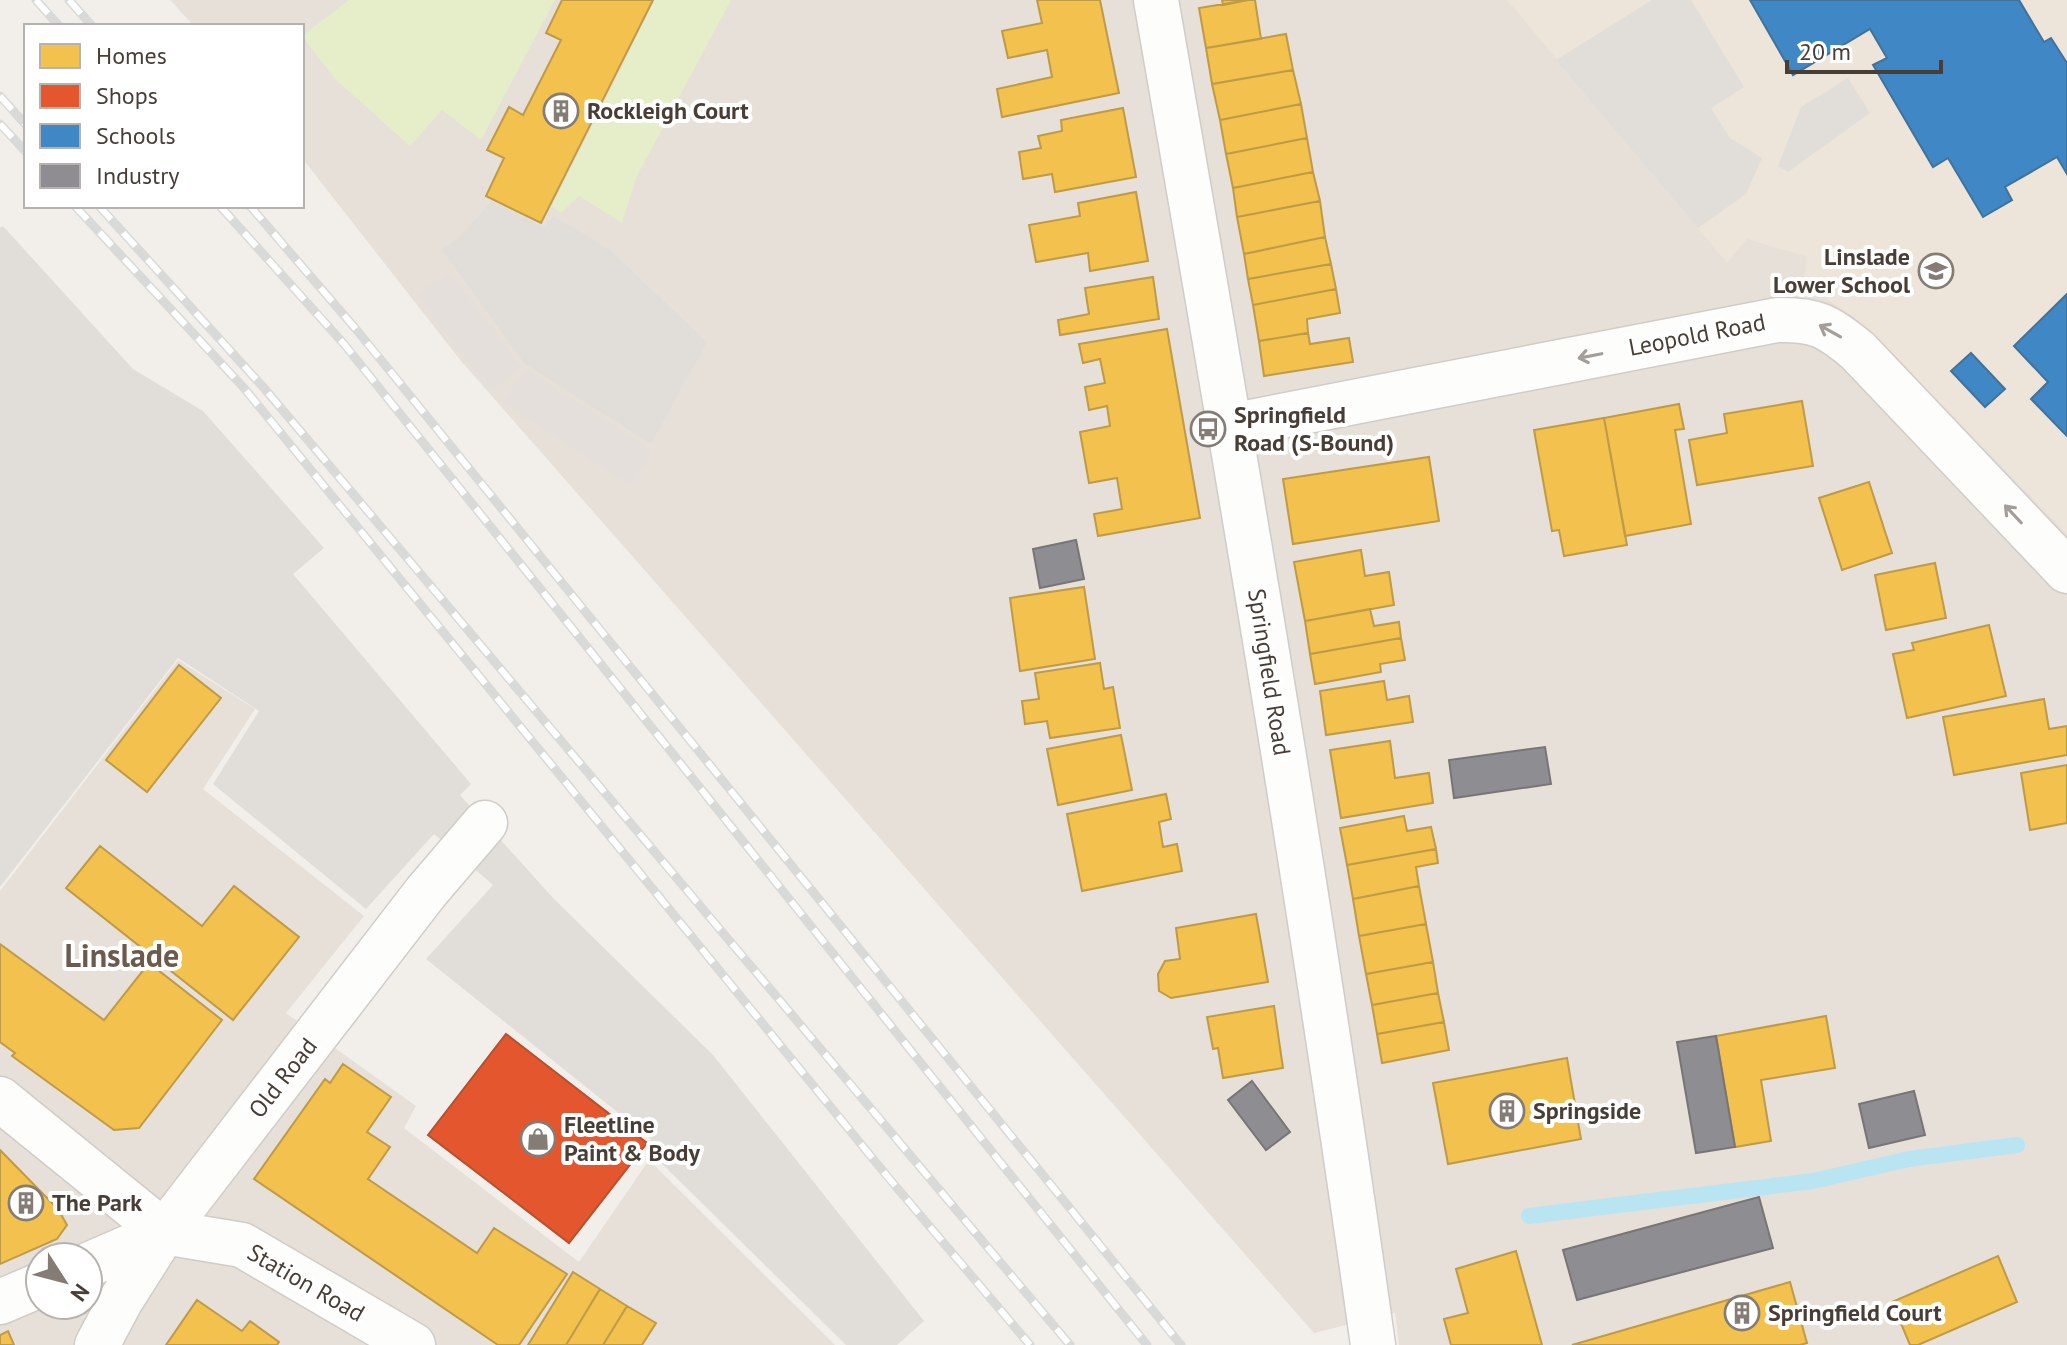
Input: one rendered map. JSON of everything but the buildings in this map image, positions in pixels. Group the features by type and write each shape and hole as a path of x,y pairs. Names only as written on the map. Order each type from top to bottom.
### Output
{"street":[{"name":"Springfield Road","path":"1156,0 1230,426 1353,1198 1373,1345"},
{"name":"Leopold Road","path":"1230,426 1777,320 1807,319 1839,335 1858,351 2067,571"},
{"name":"Old Road","path":"97,1345 164,1232 426,892 485,823"},
{"name":"Station Road","path":"0,1099 164,1232 242,1245 413,1345"},
{"path":"104,1258 164,1232"},
{"path":"0,1302 24,1292"}],"shaded area":[{"path":"170,0 2067,0 2067,1345 1399,1345 1395,1313 1314,1333 461,361 304,161 304,24 192,24"},
{"name":"Linslade Lower School","path":"1507,0 2067,0 2067,534 1869,329 1807,285 1804,279 1807,257 1747,239 1727,263"},
{"path":"1652,0 1691,0 1744,87 1711,108 1730,138 1762,158 1746,194 1698,228 1556,60"},
{"path":"1848,78 1870,113 1788,172 1778,166 1801,107"},
{"path":"491,201 544,227 553,216 609,249 707,342 651,444 525,364 442,250 464,233"},
{"path":"3,226 133,369 203,411 324,548 293,574 471,784 460,795 554,899 713,1055 924,1321 897,1345 846,1345 648,1150 651,1139 426,959 493,885 434,834 366,909 213,784 259,711 178,658 0,887 0,228"},
{"path":"449,271 522,368 489,392 417,295"},
{"path":"525,368 653,451 631,486 502,403"},
{"path":"178,660 255,709 203,789 364,916 286,1013 416,1106 404,1128 579,1262 649,1160 835,1345 0,1345 0,891"}],"green space":[{"path":"349,0 555,0 481,140 442,110 410,146 335,79 304,34"},
{"path":"655,0 731,0 636,178 622,223 579,196 561,213 552,206"}],"waterway":[{"path":"1529,1216 1813,1181 1909,1159 2017,1145"}],"railway":[{"path":"36,0 57,24"},
{"path":"69,0 90,24"},
{"path":"0,96 24,123"},
{"path":"0,124 24,150"},
{"path":"77,208 244,388 887,1176 1030,1345"},
{"path":"101,208 264,388 1070,1345"},
{"path":"222,208 344,344 1147,1345"},
{"path":"252,208 355,328 1181,1345"}],"place":[{"name":"Rockleigh Court","path":"561,111"},
{"name":"Linslade Lower School","path":"1936,271"},
{"name":"Springfield Road (S-Bound)","path":"1208,429"},
{"name":"Springside","path":"1507,1111"},
{"name":"Fleetline Paint & Body","path":"538,1139"},
{"name":"The Park","path":"26,1203"},
{"name":"Springfield Court","path":"1742,1313"}],"district":[{"name":"Linslade","path":"122,956"}]}
